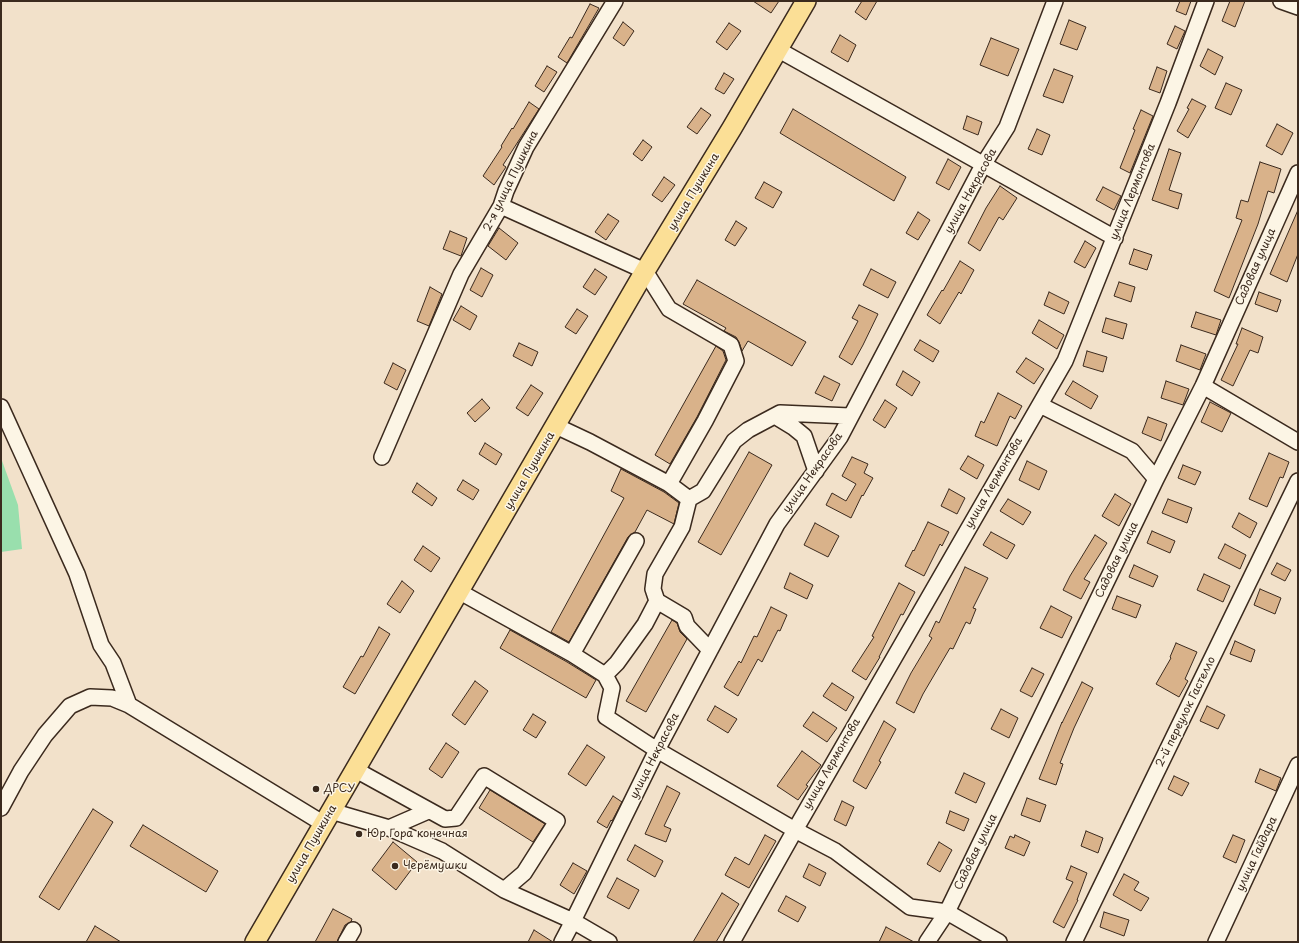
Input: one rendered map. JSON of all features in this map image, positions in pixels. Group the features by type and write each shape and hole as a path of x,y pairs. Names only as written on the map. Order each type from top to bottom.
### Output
{"main road":[{"name":"улица Пушкина","path":"255,942 460,592 645,271 732,128 806,1"}],"street":[{"name":"2-я улица Пушкина","path":"382,457 461,274 501,206 506,191 526,147 615,1"},
{"name":"улица Некрасова","path":"562,942 574,921 657,750 777,524 840,437 983,165 1007,127 1055,1"},
{"name":"улица Лермонтова","path":"732,942 1065,361 1168,103 1206,1"},
{"path":"1281,1 1298,7"},
{"path":"778,49 1115,238"},
{"name":"Садовая улица","path":"927,942 947,912 1156,479 1203,386 1298,173"},
{"path":"501,206 645,271 669,309 731,345 736,361 705,421 669,484"},
{"path":"1203,386 1298,442"},
{"path":"1040,404 1132,451 1156,479"},
{"path":"1,407 77,574 101,645 113,663 129,705"},
{"path":"710,650 687,626 684,617 657,601 653,589 655,574 682,527 689,499 703,491 734,441 748,430 780,413 850,416"},
{"path":"775,416 804,436 816,471"},
{"path":"556,426 590,442 669,484 689,499"},
{"name":"2-й переулок Гастелло","path":"1074,942 1298,481"},
{"path":"572,654 636,541"},
{"path":"460,592 572,654 605,675 612,688 606,716 657,750 795,830 835,851 910,907 947,912 999,942"},
{"path":"605,675 617,662 645,624 657,601"},
{"path":"1,808 21,771 45,734 70,706 90,697 112,698 129,705 328,817 389,828 442,851 504,890 574,921 609,942"},
{"name":"улица Гайдара","path":"1216,942 1298,765"},
{"path":"356,770 444,819 456,818 484,776 557,821 524,873 504,890"},
{"path":"389,828 428,811"}],"green space":[{"path":"1,458 18,505 22,549 1,552"}],"building":[{"path":"753,1 779,1 771,13"},
{"path":"862,1 877,1 866,20 855,12"},
{"path":"1180,1 1191,1 1186,15 1176,11"},
{"path":"1230,1 1245,1 1235,27 1222,21"},
{"path":"590,4 599,8 567,63 558,57 570,37 572,38"},
{"path":"1069,20 1086,27 1077,50 1060,44"},
{"path":"623,22 634,31 624,46 613,38"},
{"path":"729,23 741,31 727,50 716,42"},
{"path":"1175,26 1185,31 1177,49 1167,44"},
{"path":"840,35 856,45 848,62 831,52"},
{"path":"991,38 1019,49 1008,76 980,65"},
{"path":"1208,49 1223,57 1215,75 1200,66"},
{"path":"547,66 557,72 544,92 535,86"},
{"path":"1157,67 1167,71 1160,93 1149,89"},
{"path":"1054,69 1073,76 1063,103 1043,96"},
{"path":"724,73 734,79 724,94 715,89"},
{"path":"1226,83 1242,90 1231,115 1215,108"},
{"path":"1192,99 1206,106 1188,138 1177,131 1189,109 1187,108"},
{"path":"529,102 539,109 503,165 506,167 494,185 483,176"},
{"path":"701,108 711,115 697,134 687,127"},
{"path":"793,109 906,177 894,201 780,133"},
{"path":"1141,110 1153,116 1130,173 1120,168"},
{"path":"967,116 982,122 978,135 963,129"},
{"path":"1277,124 1293,133 1282,155 1266,146"},
{"path":"1037,129 1050,135 1042,155 1028,149"},
{"path":"643,140 652,147 642,161 633,154"},
{"path":"1169,149 1181,153 1169,190 1182,194 1178,209 1152,200"},
{"path":"948,159 961,167 949,190 936,183"},
{"path":"1260,162 1281,169 1274,193 1268,191 1258,224 1229,298 1214,291 1242,220 1236,218 1241,200 1248,202"},
{"path":"664,177 675,185 662,202 652,195"},
{"path":"764,182 782,192 773,208 755,198"},
{"path":"1000,186 1017,198 1003,220 999,217 980,251 968,243 986,208"},
{"path":"1103,187 1121,196 1114,210 1096,200"},
{"path":"1298,210 1298,254 1287,282 1270,274"},
{"path":"918,212 930,220 918,240 906,233"},
{"path":"608,214 619,221 606,240 595,232"},
{"path":"736,221 747,228 735,246 725,240"},
{"path":"499,228 518,243 506,260 488,246"},
{"path":"450,231 467,238 461,256 443,249"},
{"path":"1085,241 1096,248 1085,268 1074,262"},
{"path":"1134,249 1152,255 1147,270 1129,264"},
{"path":"960,261 974,270 961,294 959,292 940,324 927,315"},
{"path":"481,268 493,275 482,297 470,290"},
{"path":"595,269 607,277 595,295 583,287"},
{"path":"871,269 896,282 888,298 863,285"},
{"path":"697,280 806,342 792,366 748,341 742,351 736,337 724,331 726,328 683,304"},
{"path":"1119,282 1135,287 1131,302 1114,296"},
{"path":"430,287 442,294 429,326 417,321"},
{"path":"1049,292 1069,302 1064,314 1044,305"},
{"path":"1259,292 1281,300 1277,312 1255,304"},
{"path":"859,305 878,314 852,365 839,357 858,321 852,318"},
{"path":"461,306 477,316 470,330 453,320"},
{"path":"577,309 588,316 576,334 565,327"},
{"path":"1196,312 1221,320 1216,335 1191,327"},
{"path":"1106,318 1127,324 1123,339 1102,332"},
{"path":"1039,320 1064,335 1057,349 1032,333"},
{"path":"1242,328 1263,337 1258,353 1250,350 1233,386 1221,380 1238,344 1236,344"},
{"path":"920,340 939,351 933,362 914,350"},
{"path":"519,343 538,352 532,366 513,356"},
{"path":"1181,345 1206,354 1200,370 1176,361"},
{"path":"716,346 723,351 726,360 697,417 670,464 655,455"},
{"path":"1087,351 1107,357 1103,372 1083,366"},
{"path":"1026,358 1044,369 1034,384 1016,372"},
{"path":"393,363 406,370 397,390 384,383"},
{"path":"903,371 920,382 912,396 896,385"},
{"path":"824,376 840,384 832,401 815,393"},
{"path":"1073,381 1098,396 1091,409 1065,394"},
{"path":"1166,381 1189,389 1183,405 1161,398"},
{"path":"531,385 543,393 528,416 516,408"},
{"path":"998,393 1022,406 1015,419 1010,416 997,446 975,436 981,421 984,423"},
{"path":"482,399 490,408 475,422 467,413"},
{"path":"885,400 897,408 885,428 873,420"},
{"path":"1210,402 1231,413 1222,432 1201,422"},
{"path":"1148,417 1167,424 1161,441 1142,433"},
{"path":"485,443 502,454 496,465 479,454"},
{"path":"749,452 772,465 721,555 698,542"},
{"path":"1269,453 1289,462 1283,478 1280,477 1267,507 1249,499"},
{"path":"968,456 984,465 977,479 960,469"},
{"path":"852,457 868,464 864,473 873,478 863,496 862,495 851,518 826,505 832,493 846,501 856,484 842,476"},
{"path":"1027,461 1047,471 1039,490 1019,480"},
{"path":"1183,465 1201,472 1195,485 1178,478"},
{"path":"621,469 664,492 679,503 674,524 647,510 635,532 628,537 569,642 551,632 624,498 611,491"},
{"path":"463,480 479,490 473,500 457,490"},
{"path":"417,483 437,498 432,506 412,492"},
{"path":"949,489 965,498 957,514 941,506"},
{"path":"1115,494 1131,504 1119,526 1102,516"},
{"path":"1008,499 1031,512 1023,525 1000,511"},
{"path":"1168,499 1192,508 1187,523 1162,513"},
{"path":"1239,513 1257,523 1250,538 1232,527"},
{"path":"928,522 949,532 942,546 940,544 924,576 905,566"},
{"path":"815,523 839,536 828,557 804,545"},
{"path":"1152,531 1175,541 1170,553 1147,543"},
{"path":"991,532 1015,545 1007,559 983,545"},
{"path":"1095,535 1107,543 1084,579 1090,582 1081,599 1063,590"},
{"path":"1225,544 1246,555 1240,569 1218,558"},
{"path":"423,546 440,558 431,572 414,560"},
{"path":"1277,563 1291,570 1285,581 1271,574"},
{"path":"1134,565 1158,576 1153,587 1129,577"},
{"path":"965,567 988,578 973,608 976,609 970,624 966,622 953,649 950,648 923,694 914,713 896,703 911,673 932,638 929,636 936,621 939,623"},
{"path":"790,573 813,585 807,599 784,588"},
{"path":"1204,574 1230,586 1223,602 1197,590"},
{"path":"402,581 414,591 400,613 387,604"},
{"path":"899,583 915,592 903,615 901,614 880,657 866,680 852,671 874,637 872,636"},
{"path":"1260,589 1281,598 1275,614 1254,605"},
{"path":"1117,596 1141,605 1136,618 1112,609"},
{"path":"1051,606 1072,617 1062,638 1040,628"},
{"path":"771,607 787,615 780,631 778,630 762,662 758,659 738,696 724,687 739,661 741,663 754,636 757,637"},
{"path":"672,620 677,623 680,632 687,639 646,712 626,701"},
{"path":"379,627 390,634 355,694 343,687 361,656 363,657"},
{"path":"510,630 596,680 586,698 500,648"},
{"path":"1235,641 1255,650 1251,662 1230,654"},
{"path":"1176,643 1197,652 1185,679 1188,681 1179,697 1156,684 1171,658 1170,657"},
{"path":"1032,668 1044,674 1032,697 1020,691"},
{"path":"475,681 488,691 465,725 452,715"},
{"path":"1082,682 1093,688 1074,728 1060,763 1063,764 1056,785 1039,779 1062,722"},
{"path":"832,683 854,697 846,711 823,696"},
{"path":"715,706 737,719 728,733 707,720"},
{"path":"1207,706 1225,715 1218,729 1200,721"},
{"path":"1001,709 1018,718 1009,738 991,729"},
{"path":"813,712 837,728 827,742 803,726"},
{"path":"533,714 546,722 536,738 523,730"},
{"path":"884,721 896,729 879,761 881,762 866,789 853,781"},
{"path":"446,743 459,752 442,778 429,769"},
{"path":"587,745 605,757 586,786 568,774"},
{"path":"802,751 821,765 806,785 808,786 798,800 777,786"},
{"path":"1260,769 1281,778 1276,791 1255,782"},
{"path":"964,773 985,783 976,803 955,793"},
{"path":"1174,776 1189,783 1182,796 1168,789"},
{"path":"667,786 680,793 664,826 671,829 666,842 645,834"},
{"path":"490,790 545,824 533,842 479,808"},
{"path":"613,796 622,802 607,828 597,822"},
{"path":"1027,798 1046,805 1040,822 1021,815"},
{"path":"842,801 854,807 846,826 834,820"},
{"path":"93,809 113,822 59,910 39,897"},
{"path":"950,811 969,819 964,831 946,823"},
{"path":"143,825 218,871 206,892 130,846"},
{"path":"1086,831 1103,838 1098,853 1081,846"},
{"path":"765,835 776,841 749,888 725,875 735,857 749,865"},
{"path":"1015,835 1030,842 1024,856 1005,848 1010,836 1014,838"},
{"path":"1233,835 1245,840 1236,863 1223,857"},
{"name":"Черёмушки","path":"393,842 417,862 396,890 372,870"},
{"path":"939,842 952,850 940,872 927,864"},
{"path":"635,845 663,861 655,877 627,860"},
{"path":"573,863 587,871 574,894 560,885"},
{"path":"809,864 826,873 820,886 803,877"},
{"path":"1071,866 1087,873 1078,900 1064,928 1053,922 1073,882 1066,879"},
{"path":"1124,874 1139,882 1134,890 1149,898 1141,911 1113,895"},
{"path":"617,878 639,890 629,909 607,897"},
{"path":"722,893 739,904 716,942 693,942"},
{"path":"786,896 806,907 798,922 778,911"},
{"path":"333,909 352,919 351,922 345,925 337,942 315,942"},
{"path":"1104,912 1129,920 1124,936 1100,927"},
{"path":"95,926 121,942 86,942"},
{"path":"886,927 914,942 879,942"},
{"path":"534,930 553,942 528,942"}],"place":[{"name":"ДРСУ","path":"316,789"},
{"name":"Юр Гора конечная","path":"359,834"},
{"name":"Черёмушки","path":"395,866"}]}
